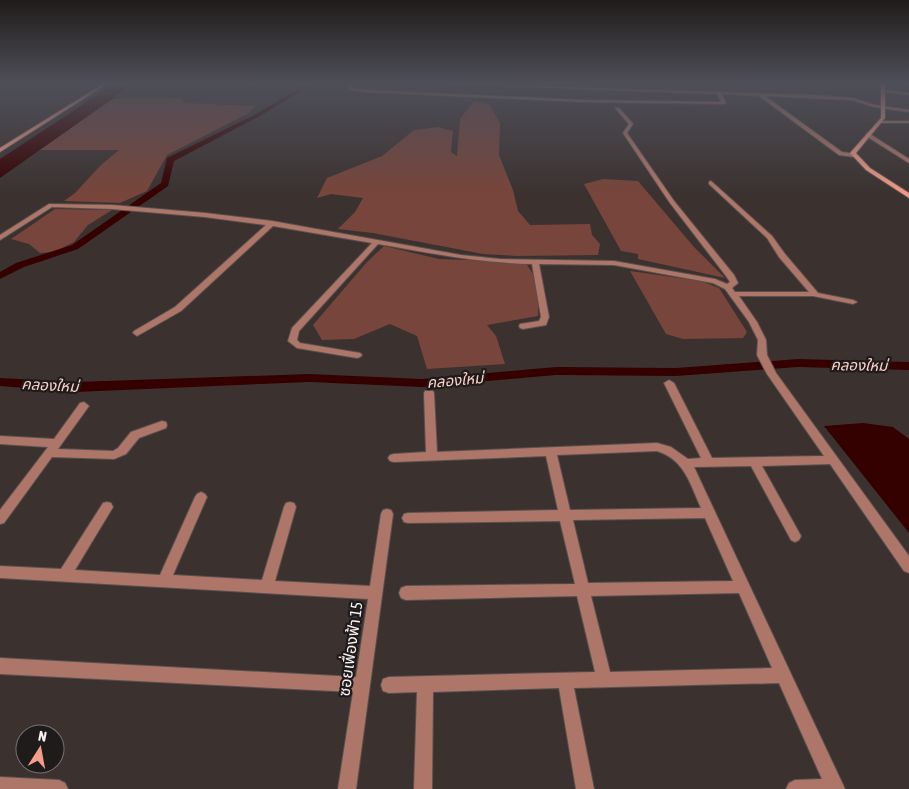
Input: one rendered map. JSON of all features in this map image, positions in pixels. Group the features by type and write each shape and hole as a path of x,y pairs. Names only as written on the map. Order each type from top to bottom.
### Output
{"street":[{"path":"0,150 46,121"},
{"path":"628,121 631,124 625,133 639,157 730,275 734,283 728,287"},
{"path":"796,121 841,154 854,155 868,169 909,196"},
{"path":"854,155 856,148 881,121"},
{"path":"868,135 909,161"},
{"path":"711,182 770,237 782,255 814,291 813,294"},
{"path":"0,238 51,205 112,207 212,216 272,224 460,257 535,262 623,264 715,281 728,287 735,294 760,333 762,355 772,374 831,460 909,567"},
{"path":"137,333 178,309 272,224"},
{"path":"357,355 297,345 292,341 292,337 295,330 377,241"},
{"path":"523,326 543,323 546,317 535,262"},
{"path":"735,294 813,294 853,302"},
{"path":"669,383 708,462"},
{"path":"429,393 432,455"},
{"path":"0,519 84,406"},
{"path":"49,453 114,455 122,451 135,435 162,425"},
{"path":"0,440 56,443"},
{"path":"394,458 657,447 663,448 686,462 831,460"},
{"path":"550,451 604,679"},
{"path":"754,461 795,536"},
{"path":"686,462 835,788 795,789"},
{"path":"164,581 201,497"},
{"path":"0,501 13,502"},
{"path":"66,575 107,507"},
{"path":"267,586 290,507"},
{"path":"408,518 709,513"},
{"name":"ซอยเฟื่องฟ้า 15","path":"347,789 387,514"},
{"path":"0,572 376,593"},
{"path":"406,593 743,588"},
{"path":"0,666 362,685"},
{"path":"388,684 783,675"},
{"path":"565,680 585,789"},
{"path":"423,789 425,684"},
{"path":"0,786 59,789"}],"shaded area":[{"path":"58,121 81,121 0,178 0,159"},
{"path":"82,121 234,121 167,155 147,191 120,203 64,201 75,193 101,165 119,150 40,150"},
{"path":"460,121 499,121 499,155 513,190 518,211 530,225 590,224 592,235 600,244 598,255 517,256 483,254 373,233 338,229 355,212 363,198 331,194 317,198 327,178 382,156 414,130 438,127 453,131 451,152 457,156"},
{"path":"603,179 638,181 694,247 725,278 638,259 638,254 621,251 584,184"},
{"path":"55,209 112,210 88,225 74,242 54,252 40,253 29,244 11,239"},
{"path":"384,246 439,259 525,262 539,283 538,316 487,325 496,336 505,364 427,369 417,336 390,324 354,339 322,340 313,325 367,262"},
{"path":"630,271 701,281 719,288 747,332 743,338 683,339 666,334"},
{"path":"863,423 893,427 909,439 909,533 824,426"}],"waterway":[{"path":"0,276 20,265 75,247 135,203 165,184 170,160 247,121"},
{"name":"คลองใหม่","path":"0,382 76,387 309,378 422,383 556,371 676,372 798,363 909,366"}]}
